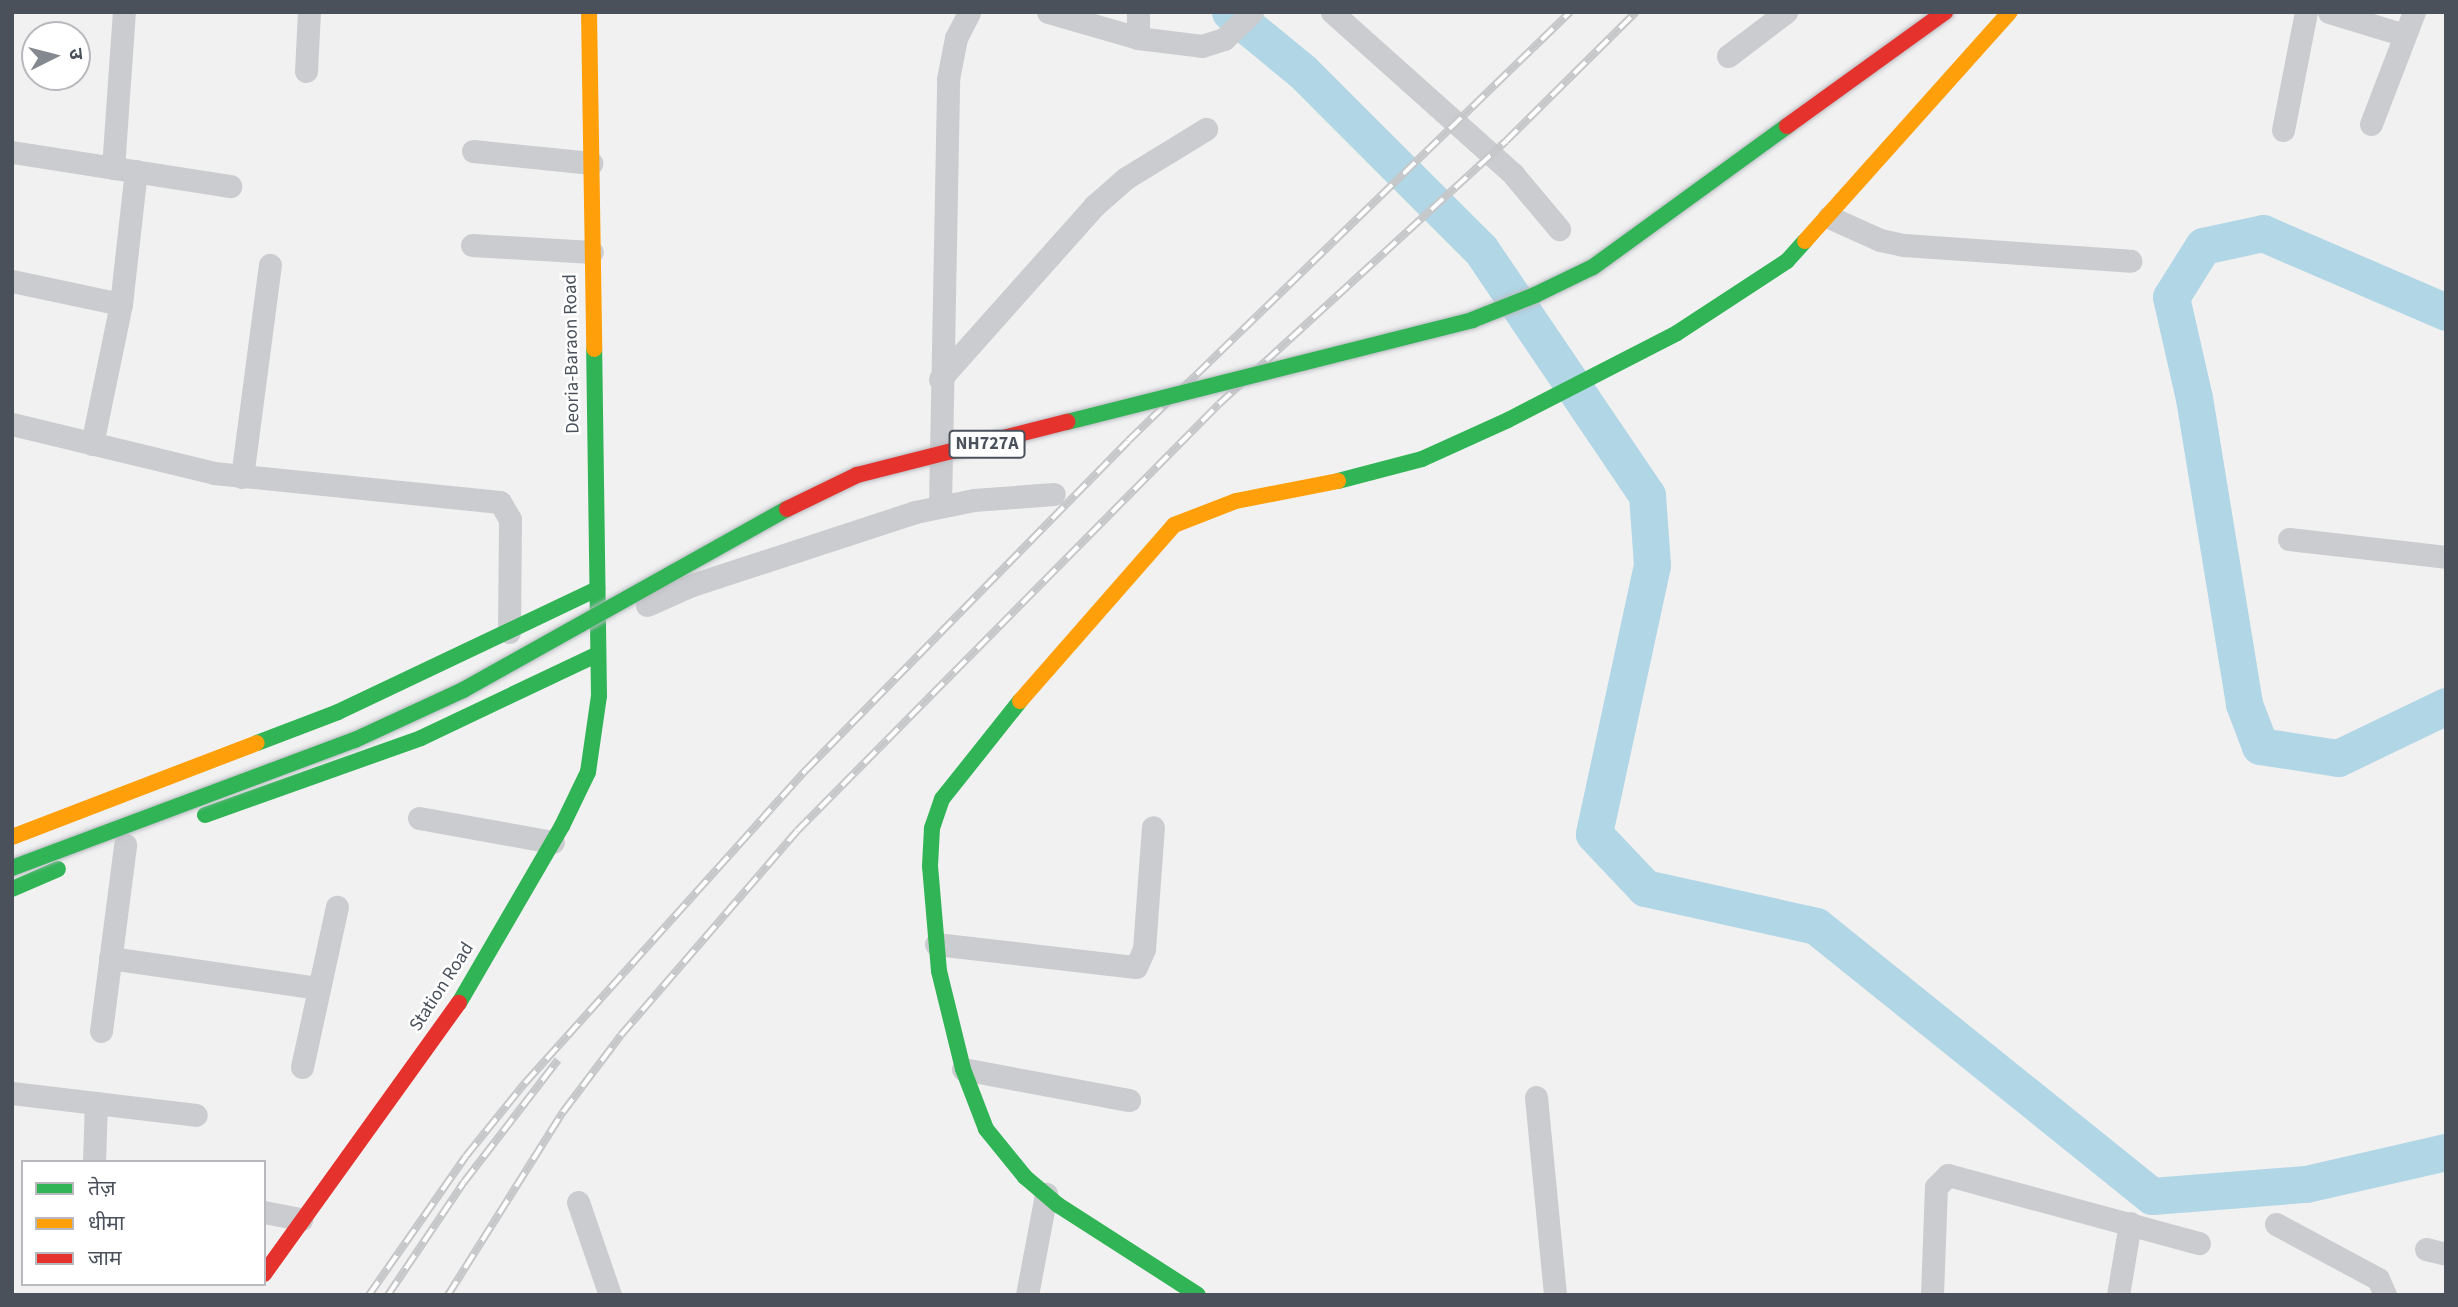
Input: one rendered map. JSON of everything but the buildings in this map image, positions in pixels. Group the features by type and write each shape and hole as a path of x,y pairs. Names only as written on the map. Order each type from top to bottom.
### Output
{"main road":[{"name":"Deoria-Baraon Road","path":"589,12 599,695"},
{"name":"NH727A","path":"12,868 355,740 513,666 737,533 857,475 1459,323 1535,295 1593,267 1945,12"},
{"path":"1198,1295 1045,1194 1024,1177 986,1129 963,1069 947,1013 936,944 932,828 942,799 993,731 1174,525 1237,501 1383,472 1508,420 1677,333 1787,261 2010,12"},
{"path":"12,837 338,712 597,589"},
{"path":"190,821 421,738 598,654"},
{"name":"Station Road","path":"266,1271 301,1219 451,1016 553,842 588,772 599,695"},
{"path":"12,889 164,830"}],"street":[{"path":"113,168 124,12"},
{"path":"306,71 309,12"},
{"path":"940,506 940,379 948,79 956,38 970,12"},
{"path":"1048,12 1138,38 1202,47 1224,39 1252,12"},
{"path":"1138,12 1138,38"},
{"path":"1332,12 1513,174 1559,229"},
{"path":"1728,56 1786,12"},
{"path":"2283,130 2306,12"},
{"path":"2329,12 2404,35"},
{"path":"2371,124 2414,12"},
{"path":"940,379 1094,206 1126,178 1206,129"},
{"path":"473,151 591,163"},
{"path":"12,152 230,186"},
{"path":"92,444 121,304 136,171"},
{"path":"1829,217 1880,240 1905,245 2130,261"},
{"path":"472,245 592,252"},
{"path":"242,477 270,265"},
{"path":"12,281 121,304"},
{"path":"12,424 242,477 499,502 510,519 509,632"},
{"path":"598,630 692,585 940,506 1054,494"},
{"path":"2289,539 2446,557"},
{"path":"419,818 553,842"},
{"path":"936,944 1136,967 1144,949 1153,827"},
{"path":"101,1031 125,845"},
{"path":"302,1067 337,907"},
{"path":"110,958 320,988"},
{"path":"963,1069 1129,1100"},
{"path":"12,1093 196,1115"},
{"path":"1536,1097 1555,1295"},
{"path":"94,1160 96,1103"},
{"path":"1932,1295 1936,1186 1948,1175 2199,1243"},
{"path":"1027,1295 1045,1194"},
{"path":"578,1202 610,1295"},
{"path":"266,1212 301,1219"},
{"path":"2118,1295 2130,1223"},
{"path":"2276,1224 2378,1279 2385,1295"}],"waterway":[{"path":"1230,12 1303,72 1481,250 1647,495 1652,565 1594,834 1645,888 1816,926 2152,1196 2306,1184 2446,1152"},
{"path":"2446,312 2263,233 2203,246 2171,297 2194,398 2244,704 2260,746 2338,758 2446,706"}],"railway":[{"path":"369,1295 466,1156 525,1083 806,770 1128,441 1570,12"},
{"path":"448,1295 563,1112 621,1035 797,831 1219,404 1506,141 1636,12"},
{"path":"388,1295 464,1182 558,1060"}],"traffic: fast":[{"path":"1067,422 1472,320 1535,295 1593,267 1787,126"},
{"path":"1338,481 1422,459 1508,420 1677,333 1787,261 1805,241"},
{"path":"459,1003 562,826 588,772 599,696 594,349"},
{"path":"12,868 355,740 463,690 787,509"},
{"path":"257,743 338,712 597,589"},
{"path":"205,815 421,738 598,654"},
{"path":"1020,701 942,799 932,828 930,866 939,971 963,1069 986,1129 1025,1177 1058,1205 1198,1295"},
{"path":"12,889 58,869"}],"traffic: slow":[{"path":"589,12 594,349"},
{"path":"1805,241 2010,12"},
{"path":"1020,701 1174,525 1236,501 1338,481"},
{"path":"12,837 257,743"}],"traffic: jam":[{"path":"1787,126 1945,12"},
{"path":"787,509 857,475 1067,422"},
{"path":"266,1271 459,1003"}]}
